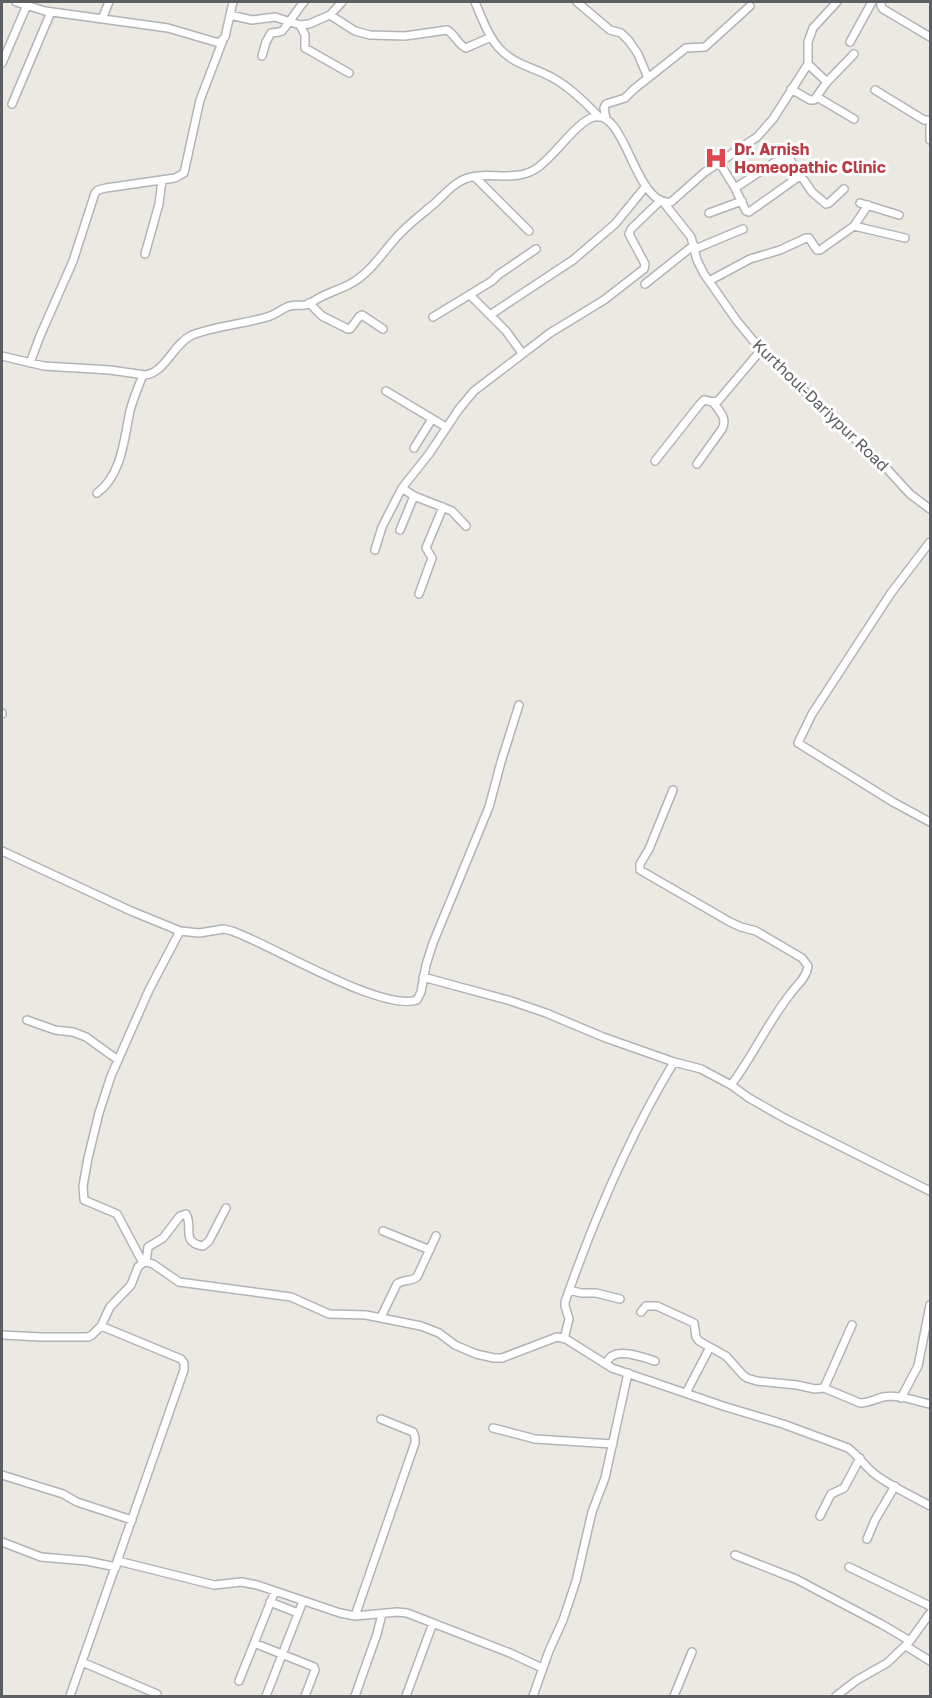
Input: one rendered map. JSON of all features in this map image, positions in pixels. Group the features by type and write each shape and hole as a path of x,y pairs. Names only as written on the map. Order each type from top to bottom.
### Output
{"street":[{"path":"16,2 51,12 168,28 216,43 223,40"},
{"path":"102,19 109,2"},
{"path":"30,363 73,261 95,193 106,188 175,178 184,173 200,100 223,40 233,2"},
{"path":"262,56 271,33 282,31 304,2"},
{"path":"230,15 252,20 275,17 300,25 309,24 330,15 342,2"},
{"path":"330,15 367,35 410,36 447,30 465,48 490,37 475,2"},
{"path":"577,2 610,30 621,33 629,41 638,54 648,78"},
{"path":"654,277 645,267 629,234 631,229 662,202 674,200 705,172 757,137 772,119 808,64 808,42 813,28 837,2"},
{"path":"850,42 872,2"},
{"path":"881,2 883,9 930,37"},
{"path":"2,63 27,5"},
{"path":"2,357 60,368 110,370 151,375 181,342 193,335 271,317 286,307 304,305 351,284 375,263 407,225 455,184 486,175 513,177 529,173 549,159 582,124 594,117 603,118 606,104 622,100 686,48 705,47 750,6"},
{"path":"12,104 51,12"},
{"path":"300,25 305,35 305,48 309,52 349,73"},
{"name":"Kurthoul-Dariypur Road","path":"490,37 512,60 560,82 580,97 620,135 650,193 662,202 687,231 700,267 737,321 761,350 888,470 910,494 930,509"},
{"path":"791,89 814,100 827,82 854,54"},
{"path":"808,64 827,82"},
{"path":"875,90 924,120 930,120"},
{"path":"817,97 854,119"},
{"path":"930,125 930,140"},
{"path":"735,188 785,158 790,160 812,192 827,204 844,189"},
{"path":"719,162 746,211 751,212 811,168"},
{"path":"475,177 529,231"},
{"path":"145,254 159,204 162,180"},
{"path":"490,315 573,260 615,224 646,186"},
{"path":"709,213 741,201"},
{"path":"860,203 899,215"},
{"path":"709,281 750,259 780,250 807,238 810,238 817,250 820,250 854,226 868,205"},
{"path":"854,226 905,238"},
{"path":"645,285 694,247 743,229"},
{"path":"433,317 492,281 498,274 536,249"},
{"path":"375,550 382,527 402,488 474,391 550,333 604,300 645,267"},
{"path":"470,295 506,331 522,353"},
{"path":"309,303 322,316 348,329 362,315 383,328"},
{"path":"713,402 720,398 761,350"},
{"path":"97,493 110,482 117,465 126,441 132,402 143,375"},
{"path":"386,391 446,427"},
{"path":"655,461 704,400 713,402 724,417 725,423 696,464"},
{"path":"414,448 432,419"},
{"path":"402,488 414,496 454,513 466,526"},
{"path":"400,530 414,496"},
{"path":"419,594 432,558 426,548 442,507"},
{"path":"930,542 891,592 812,714 798,743 893,802 930,822"},
{"path":"2,851 131,911 180,931 199,933 224,929 232,931 354,988 403,1001 417,1000 433,943 489,807 519,705"},
{"path":"673,790 649,849 640,864 640,870 730,922 756,931 802,958 808,966 805,976 785,1000 731,1085"},
{"path":"180,931 149,990 118,1060 90,1147 83,1195 87,1202 117,1214 144,1262 153,1264 179,1282 291,1297 329,1314 366,1315 422,1326 439,1333 455,1345 476,1354 494,1358 502,1358 548,1339 557,1337 564,1339 612,1368 848,1448 878,1477 930,1506"},
{"path":"423,977 511,1001 603,1037 701,1069 786,1119 930,1191"},
{"path":"27,1020 55,1030 73,1032 86,1037 118,1060"},
{"path":"564,1339 569,1319 565,1306 616,1172 636,1130 674,1062"},
{"path":"2,1335 88,1337 92,1335 101,1326 110,1307 131,1285 138,1267 144,1262 148,1247 163,1238 180,1216 186,1214 188,1217 191,1241 203,1246 209,1241 226,1208"},
{"path":"382,1231 430,1250"},
{"path":"381,1317 395,1287 400,1282 417,1277 436,1236"},
{"path":"570,1290 620,1299"},
{"path":"900,1398 918,1366 930,1305"},
{"path":"641,1312 646,1306 657,1306 694,1323 696,1337 699,1341 726,1356 747,1378 815,1389 824,1388 860,1403 884,1397 930,1404"},
{"path":"824,1388 852,1325"},
{"path":"70,1696 184,1363 181,1359 101,1326"},
{"path":"686,1393 710,1347"},
{"path":"606,1364 612,1356 619,1354 631,1354 655,1361"},
{"path":"532,1696 576,1581 592,1512 605,1478 628,1373"},
{"path":"355,1616 415,1443 413,1432 381,1419"},
{"path":"493,1428 535,1438 613,1444"},
{"path":"820,1516 831,1494 844,1488 860,1458"},
{"path":"2,1475 63,1494 77,1502 132,1520"},
{"path":"867,1539 875,1520 895,1486"},
{"path":"2,1542 41,1557 117,1564 214,1585 241,1582 355,1616 407,1613 510,1653 542,1668"},
{"path":"735,1555 796,1579 883,1625 930,1661"},
{"path":"849,1568 930,1606"},
{"path":"239,1682 275,1591"},
{"path":"266,1696 303,1601"},
{"path":"270,1602 298,1613"},
{"path":"836,1696 857,1680 887,1663 908,1643 930,1613"},
{"path":"355,1696 382,1614"},
{"path":"406,1696 433,1623"},
{"path":"254,1643 315,1668 304,1696"},
{"path":"674,1696 692,1652"},
{"path":"82,1662 158,1694"}],"place":[{"name":"Dr. Arnish Homeopathic Clinic","path":"716,158"}]}
